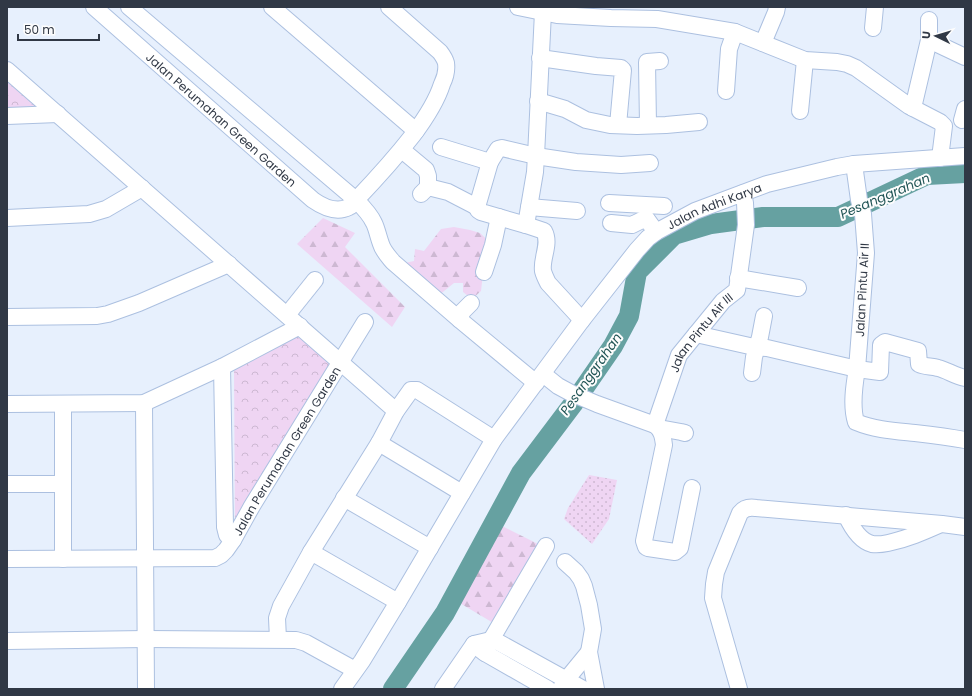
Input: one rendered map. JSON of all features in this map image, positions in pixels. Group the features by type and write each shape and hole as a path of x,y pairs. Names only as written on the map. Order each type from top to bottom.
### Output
{"street":[{"name":"Jalan Perumahan Green Garden","path":"94,7 313,200 322,206 331,209 350,207 402,150 429,114 444,80 446,72 444,57 389,7"},
{"name":"Jalan Perumahan Green Garden","path":"129,7 356,200 374,221 381,243 389,258 460,320 539,378 586,400 657,427 685,433"},
{"path":"272,7 416,131"},
{"path":"518,7 611,18 657,19 735,32 805,60 847,64 856,68 913,108 940,122 944,126 940,158"},
{"path":"763,43 777,7"},
{"path":"873,28 875,7"},
{"path":"526,224 535,172 540,58 553,11"},
{"path":"913,108 929,40 929,20"},
{"path":"726,91 729,48 735,32"},
{"path":"929,40 965,57"},
{"path":"540,58 621,68 623,70 618,125"},
{"path":"800,111 805,60"},
{"path":"648,125 647,62 660,61"},
{"name":"Jalan Perumahan Green Garden","path":"7,70 396,411"},
{"path":"538,101 565,109 586,120 610,125 666,125 699,122"},
{"path":"7,116 58,114"},
{"path":"441,147 490,162"},
{"path":"477,207 490,162 495,153 500,149 576,162 621,165 650,163"},
{"path":"402,150 426,170 428,176 424,190 448,192 477,207 481,212 526,224 544,232 547,239 543,269 544,276 548,283 582,320"},
{"name":"Jalan Adhi Karya","path":"539,378 582,320 648,238 656,232 695,211 744,198 767,184 837,167 854,164 965,156"},
{"name":"Jalan Pintu Air II","path":"854,164 866,253 855,383 854,407 856,422 877,429 921,433 965,440"},
{"path":"7,218 88,214 106,209 142,188"},
{"name":"Jalan Pintu Air III","path":"657,427 679,356 722,301 737,290 746,225 744,198"},
{"path":"609,203 646,212 656,232"},
{"path":"611,223 632,225 646,212 664,206"},
{"path":"528,207 576,210"},
{"path":"484,272 500,217"},
{"path":"7,317 97,316 108,314 139,303 228,264"},
{"path":"738,278 798,288"},
{"path":"286,315 316,280"},
{"path":"460,320 462,312 471,303"},
{"path":"752,373 754,357 764,316"},
{"name":"Jalan Perumahan Green Garden","path":"7,559 215,558 221,555 233,540 252,506 365,322"},
{"path":"7,404 144,404 222,367 300,326"},
{"path":"696,334 880,372 881,345 885,342 918,351 919,364 922,366 938,368 965,378"},
{"name":"Jalan Perumahan Green Garden","path":"222,367 225,527 227,535 233,540"},
{"path":"342,689 362,661 494,440 539,378"},
{"path":"278,639 277,618 281,606 311,552 379,443 396,411 412,389 417,390 494,440"},
{"path":"63,404 64,559"},
{"path":"144,404 146,689"},
{"path":"657,427 663,437 664,445 644,542 646,547 675,552 680,548 692,488"},
{"path":"379,443 462,493"},
{"path":"7,484 63,484"},
{"path":"344,498 430,548"},
{"path":"739,689 713,598 716,572 742,510 751,507 965,527"},
{"path":"846,515 851,526 859,535 873,544 902,540 942,524"},
{"path":"443,689 484,646 546,546"},
{"path":"311,552 398,602"},
{"path":"565,562 581,579 589,605 593,629 589,652 596,689"},
{"path":"7,641 145,639 296,640 306,643 355,670"},
{"path":"484,646 500,643 563,684 583,689"},
{"path":"484,646 548,689"},
{"path":"563,684 589,652"}],"green space":[{"path":"7,80 44,113 7,114"},
{"path":"323,218 355,233 345,247 405,307 392,327 297,244"},
{"path":"454,227 480,233 495,247 484,265 481,291 472,299 463,292 463,283 454,283 438,296 400,264 414,261 415,249 424,251 441,229"},
{"path":"295,329 335,360 235,533 234,370"},
{"path":"589,475 617,480 609,519 592,544 564,519 568,508"},
{"path":"500,525 546,548 495,624 458,602"}],"waterway":[{"name":"Pesanggrahan","path":"393,689 445,613 521,473 573,404 613,346 629,316 637,272 674,235 711,224 763,217 838,217 927,175 965,173"}]}
